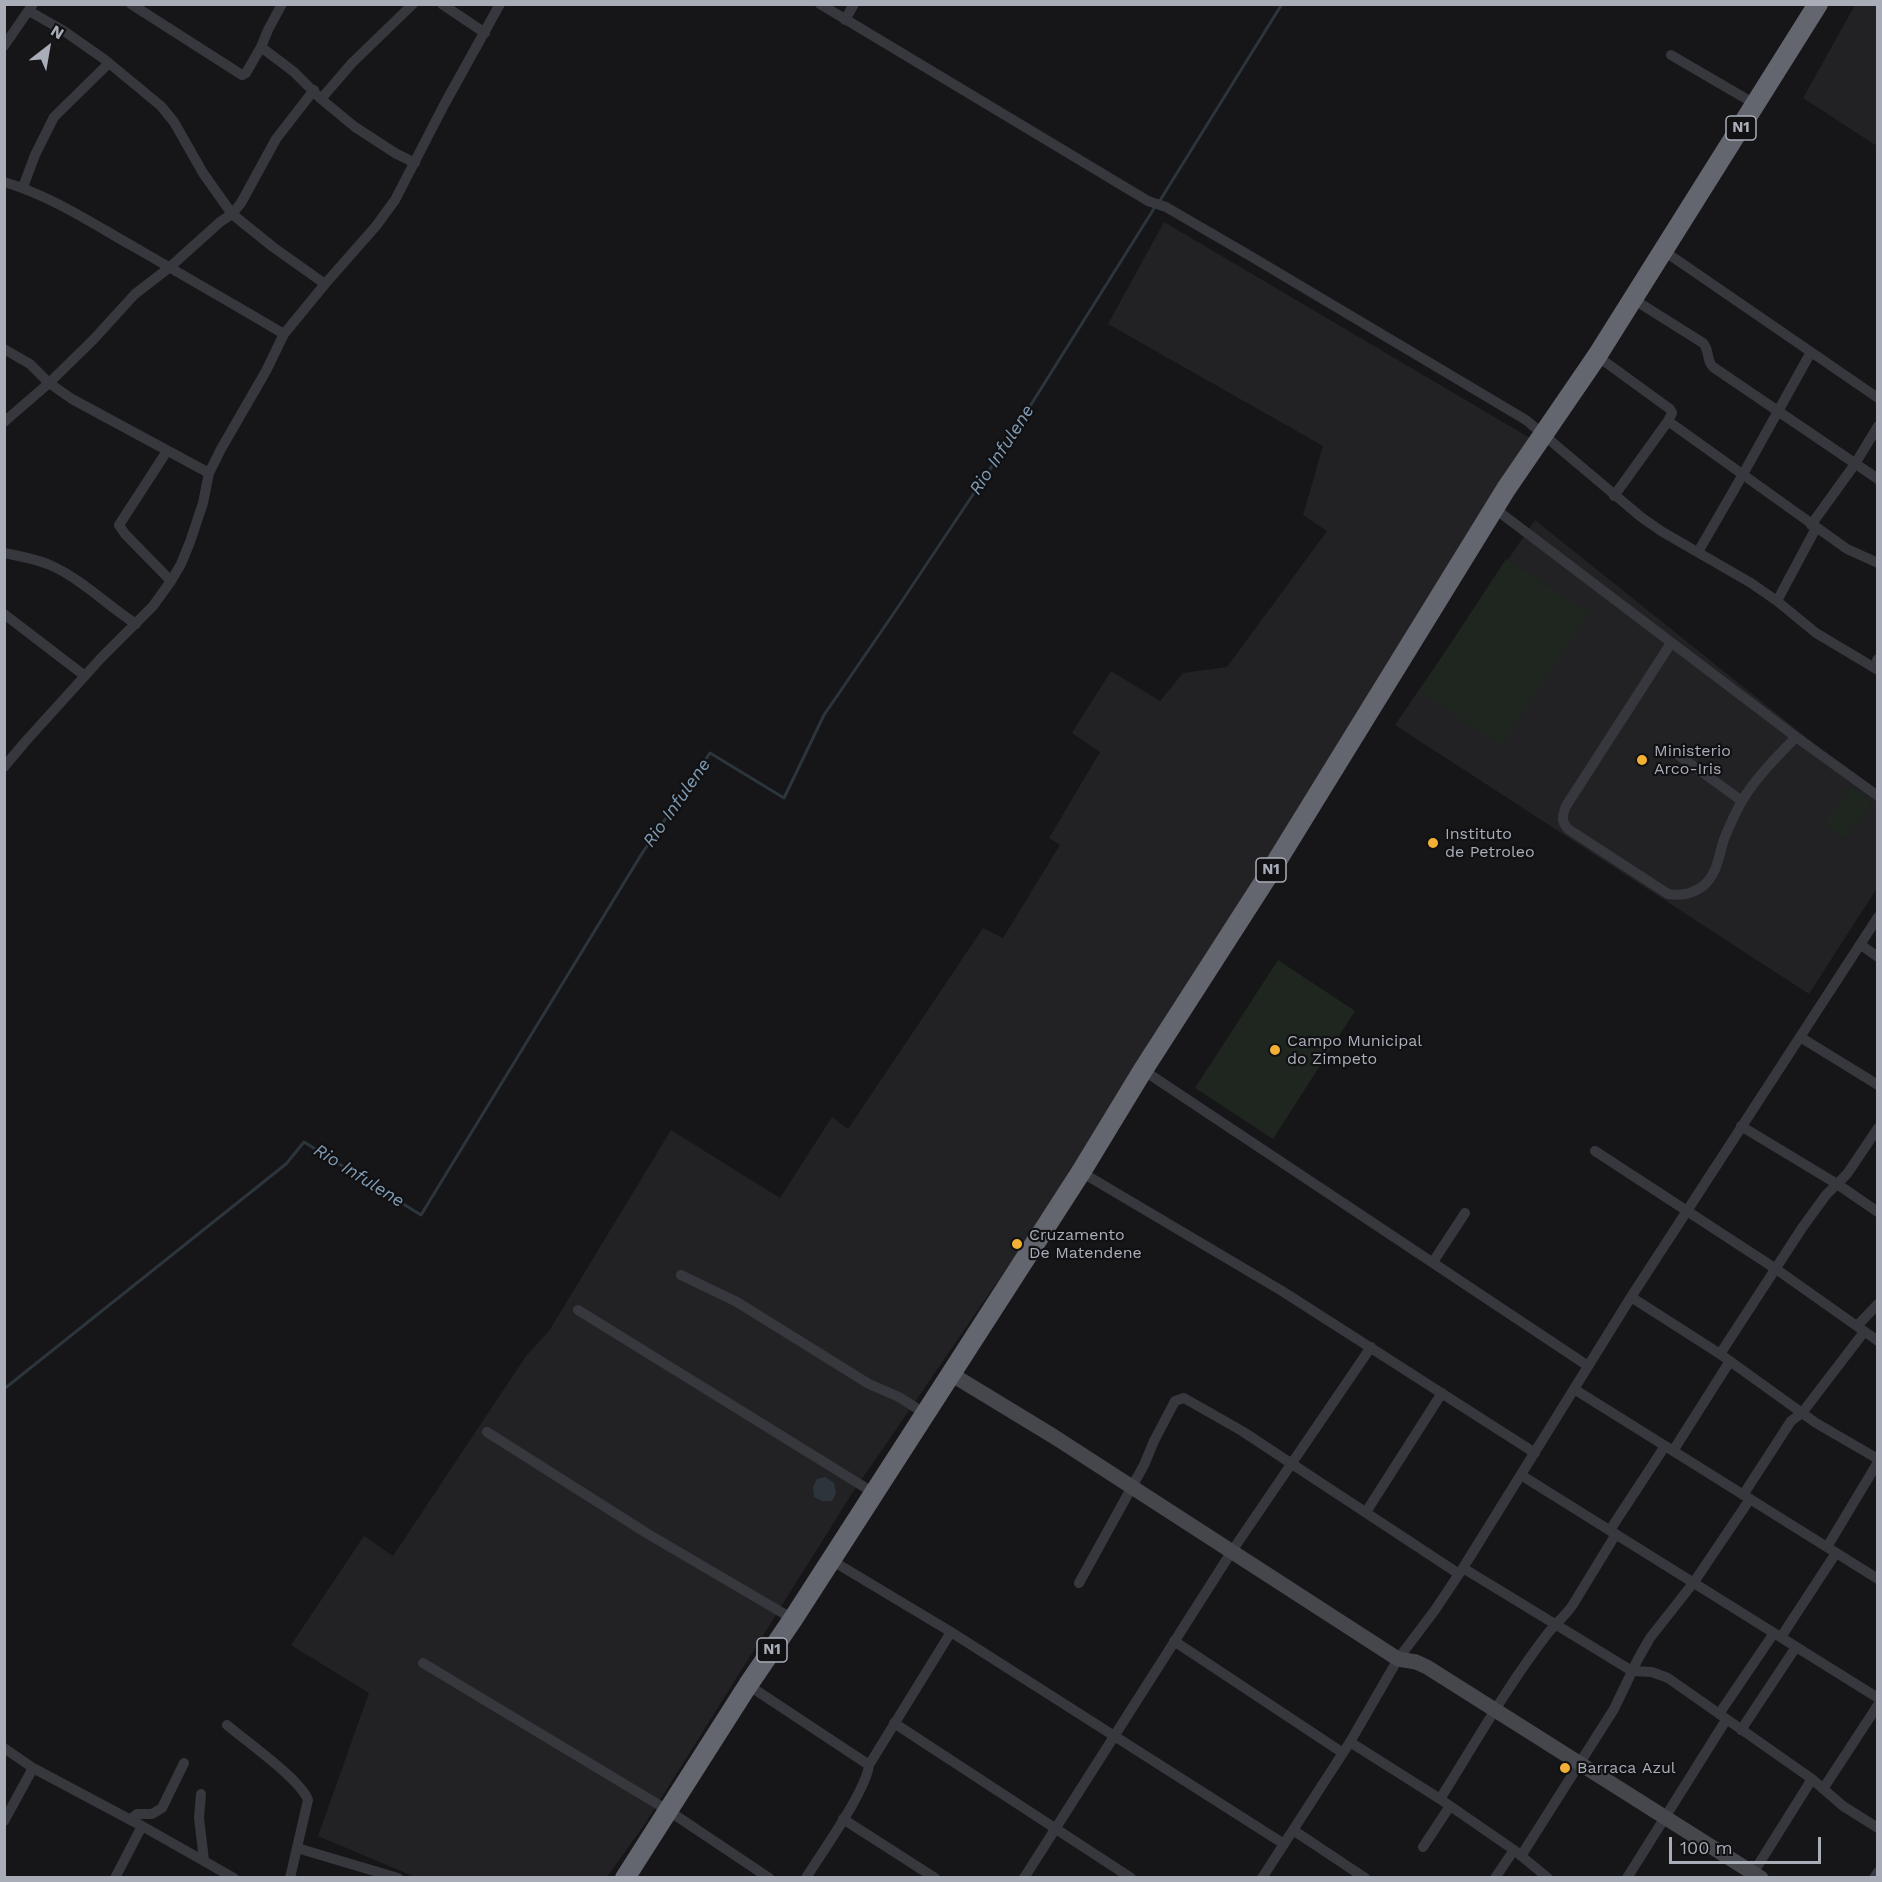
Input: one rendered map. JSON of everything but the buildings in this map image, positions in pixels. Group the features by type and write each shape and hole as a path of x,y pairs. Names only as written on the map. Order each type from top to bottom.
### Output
{"highway":[{"name":"N1","path":"625,1878 748,1684 793,1619 1081,1172 1143,1070 1267,877 1494,508 1597,356 1818,4"}],"street":[{"path":"131,4 242,75 246,73 261,47 282,4"},
{"path":"4,422 49,383 135,294 232,214 241,203 276,139 318,94 413,4"},
{"path":"442,4 485,33"},
{"path":"4,767 153,606 171,581 190,542 203,503 209,473 284,334 376,226 395,200 500,4"},
{"path":"820,4 1148,201 1166,207 1526,420 1614,496 1656,528 1751,583 1816,633 1878,670"},
{"path":"845,20 854,4"},
{"path":"4,46 31,8 109,63 161,106 174,122 203,173 232,214 325,284"},
{"path":"261,47 294,72 355,127 415,163"},
{"path":"1671,55 1734,94 1755,104"},
{"path":"23,187 35,155 54,117 109,63"},
{"path":"4,182 23,187 59,204 284,334"},
{"path":"1664,251 1878,398"},
{"path":"1633,299 1702,343 1707,349 1710,365 1878,479"},
{"path":"4,349 30,364 49,383 72,399 209,473"},
{"path":"1698,552 1810,352"},
{"path":"1597,356 1670,409 1672,413 1614,496"},
{"path":"1668,421 1813,527 1847,549 1878,563"},
{"path":"1777,601 1813,527 1878,426"},
{"path":"167,451 119,525 171,581"},
{"path":"1494,508 1796,737 1878,796"},
{"path":"4,553 51,566 68,575 136,624"},
{"path":"4,614 86,676"},
{"path":"1671,643 1566,806 1562,817 1568,829 1668,894 1685,895 1704,886 1710,878 1725,837 1742,801 1762,774 1796,737"},
{"path":"1855,655 1877,659"},
{"path":"1677,754 1742,801"},
{"path":"1262,1878 1350,1742 1398,1659 1461,1571 1630,1297 1878,917"},
{"path":"1861,945 1878,957"},
{"path":"1800,1037 1878,1085"},
{"path":"1143,1070 1588,1366"},
{"path":"1741,1126 1837,1184 1878,1212"},
{"path":"1720,1354 1802,1228 1826,1195 1847,1174 1878,1128"},
{"path":"1595,1151 1776,1269 1878,1341"},
{"path":"1081,1172 1282,1291 1535,1453"},
{"path":"1434,1262 1465,1213"},
{"path":"681,1275 737,1302 869,1384 899,1397 924,1413"},
{"path":"1627,1878 1666,1817 1722,1717 1832,1550 1878,1460 1802,1413 1720,1354 1630,1297"},
{"path":"1496,1878 1517,1853 1581,1764 1614,1709 1650,1638 1695,1582 1789,1424 1802,1413 1878,1304"},
{"path":"578,1310 874,1492"},
{"path":"1024,1878 1232,1551 1371,1347"},
{"path":"1440,1798 1555,1625 1572,1606 1613,1532 1730,1361"},
{"path":"951,1374 1053,1436 1398,1659 1416,1662 1427,1667 1666,1817 1755,1876 1812,1779"},
{"path":"1574,1389 1878,1579"},
{"path":"1366,1512 1442,1393"},
{"path":"1079,1583 1144,1465 1175,1401 1184,1398 1242,1431 1461,1571 1632,1671 1652,1672 1668,1678 1812,1779 1842,1806 1878,1828"},
{"path":"487,1432 648,1534 793,1619"},
{"path":"1521,1475 1878,1698"},
{"path":"831,1560 951,1632 1284,1844"},
{"path":"806,1878 868,1775 869,1764 951,1632"},
{"path":"1174,1641 1343,1753"},
{"path":"1741,1730 1796,1647"},
{"path":"423,1663 669,1811 768,1878"},
{"path":"748,1684 869,1764"},
{"path":"1823,1789 1878,1705"},
{"path":"894,1723 1131,1878"},
{"path":"227,1725 306,1793 308,1800 290,1878"},
{"path":"1350,1742 1440,1798 1548,1878"},
{"path":"4,1748 33,1768 234,1878"},
{"path":"130,1820 137,1814 159,1812 184,1763"},
{"path":"4,1821 33,1768"},
{"path":"201,1794 198,1818 204,1860"},
{"path":"1423,1847 1450,1806"},
{"path":"843,1819 935,1878"},
{"path":"115,1878 142,1826"},
{"path":"1293,1830 1365,1878"},
{"path":"297,1848 398,1878"},
{"path":"1874,1878 1878,1872"}],"shaded area":[{"path":"1855,5 1877,5 1877,146 1803,98"},
{"path":"1164,222 1535,441 1103,1128 851,1495 645,1824 607,1877 415,1877 318,1836 369,1693 291,1645 364,1536 393,1556 526,1356 549,1331 671,1130 780,1198 832,1117 848,1129 983,928 1003,938 1060,845 1049,838 1100,752 1072,733 1111,671 1160,701 1183,673 1227,667 1327,531 1303,515 1323,446 1108,324"},
{"name":"Ministerio Arco-Iris","path":"1535,520 1877,794 1877,888 1809,994 1395,725"},
{"path":"1506,559 1589,613 1502,746 1419,692"},
{"path":"1851,787 1872,802 1844,839 1824,823"},
{"name":"Campo Municipal do Zimpeto","path":"1278,960 1355,1011 1273,1139 1195,1088"},
{"path":"825,1477 834,1483 836,1493 832,1501 822,1501 814,1497 813,1487 817,1479"}],"waterway":[{"name":"Rio Infulene","path":"1159,202 1282,4"},
{"name":"Rio Infulene","path":"4,1389 286,1164 304,1142 421,1215 641,855 710,753 784,798 824,715 1000,454 1155,207"}],"place":[{"name":"Ministerio Arco-Iris","path":"1642,760"},
{"name":"Instituto de Petroleo","path":"1433,843"},
{"name":"Campo Municipal do Zimpeto","path":"1275,1050"},
{"name":"Cruzamento De Matendene","path":"1017,1244"},
{"name":"Barraca Azul","path":"1565,1768"}]}
